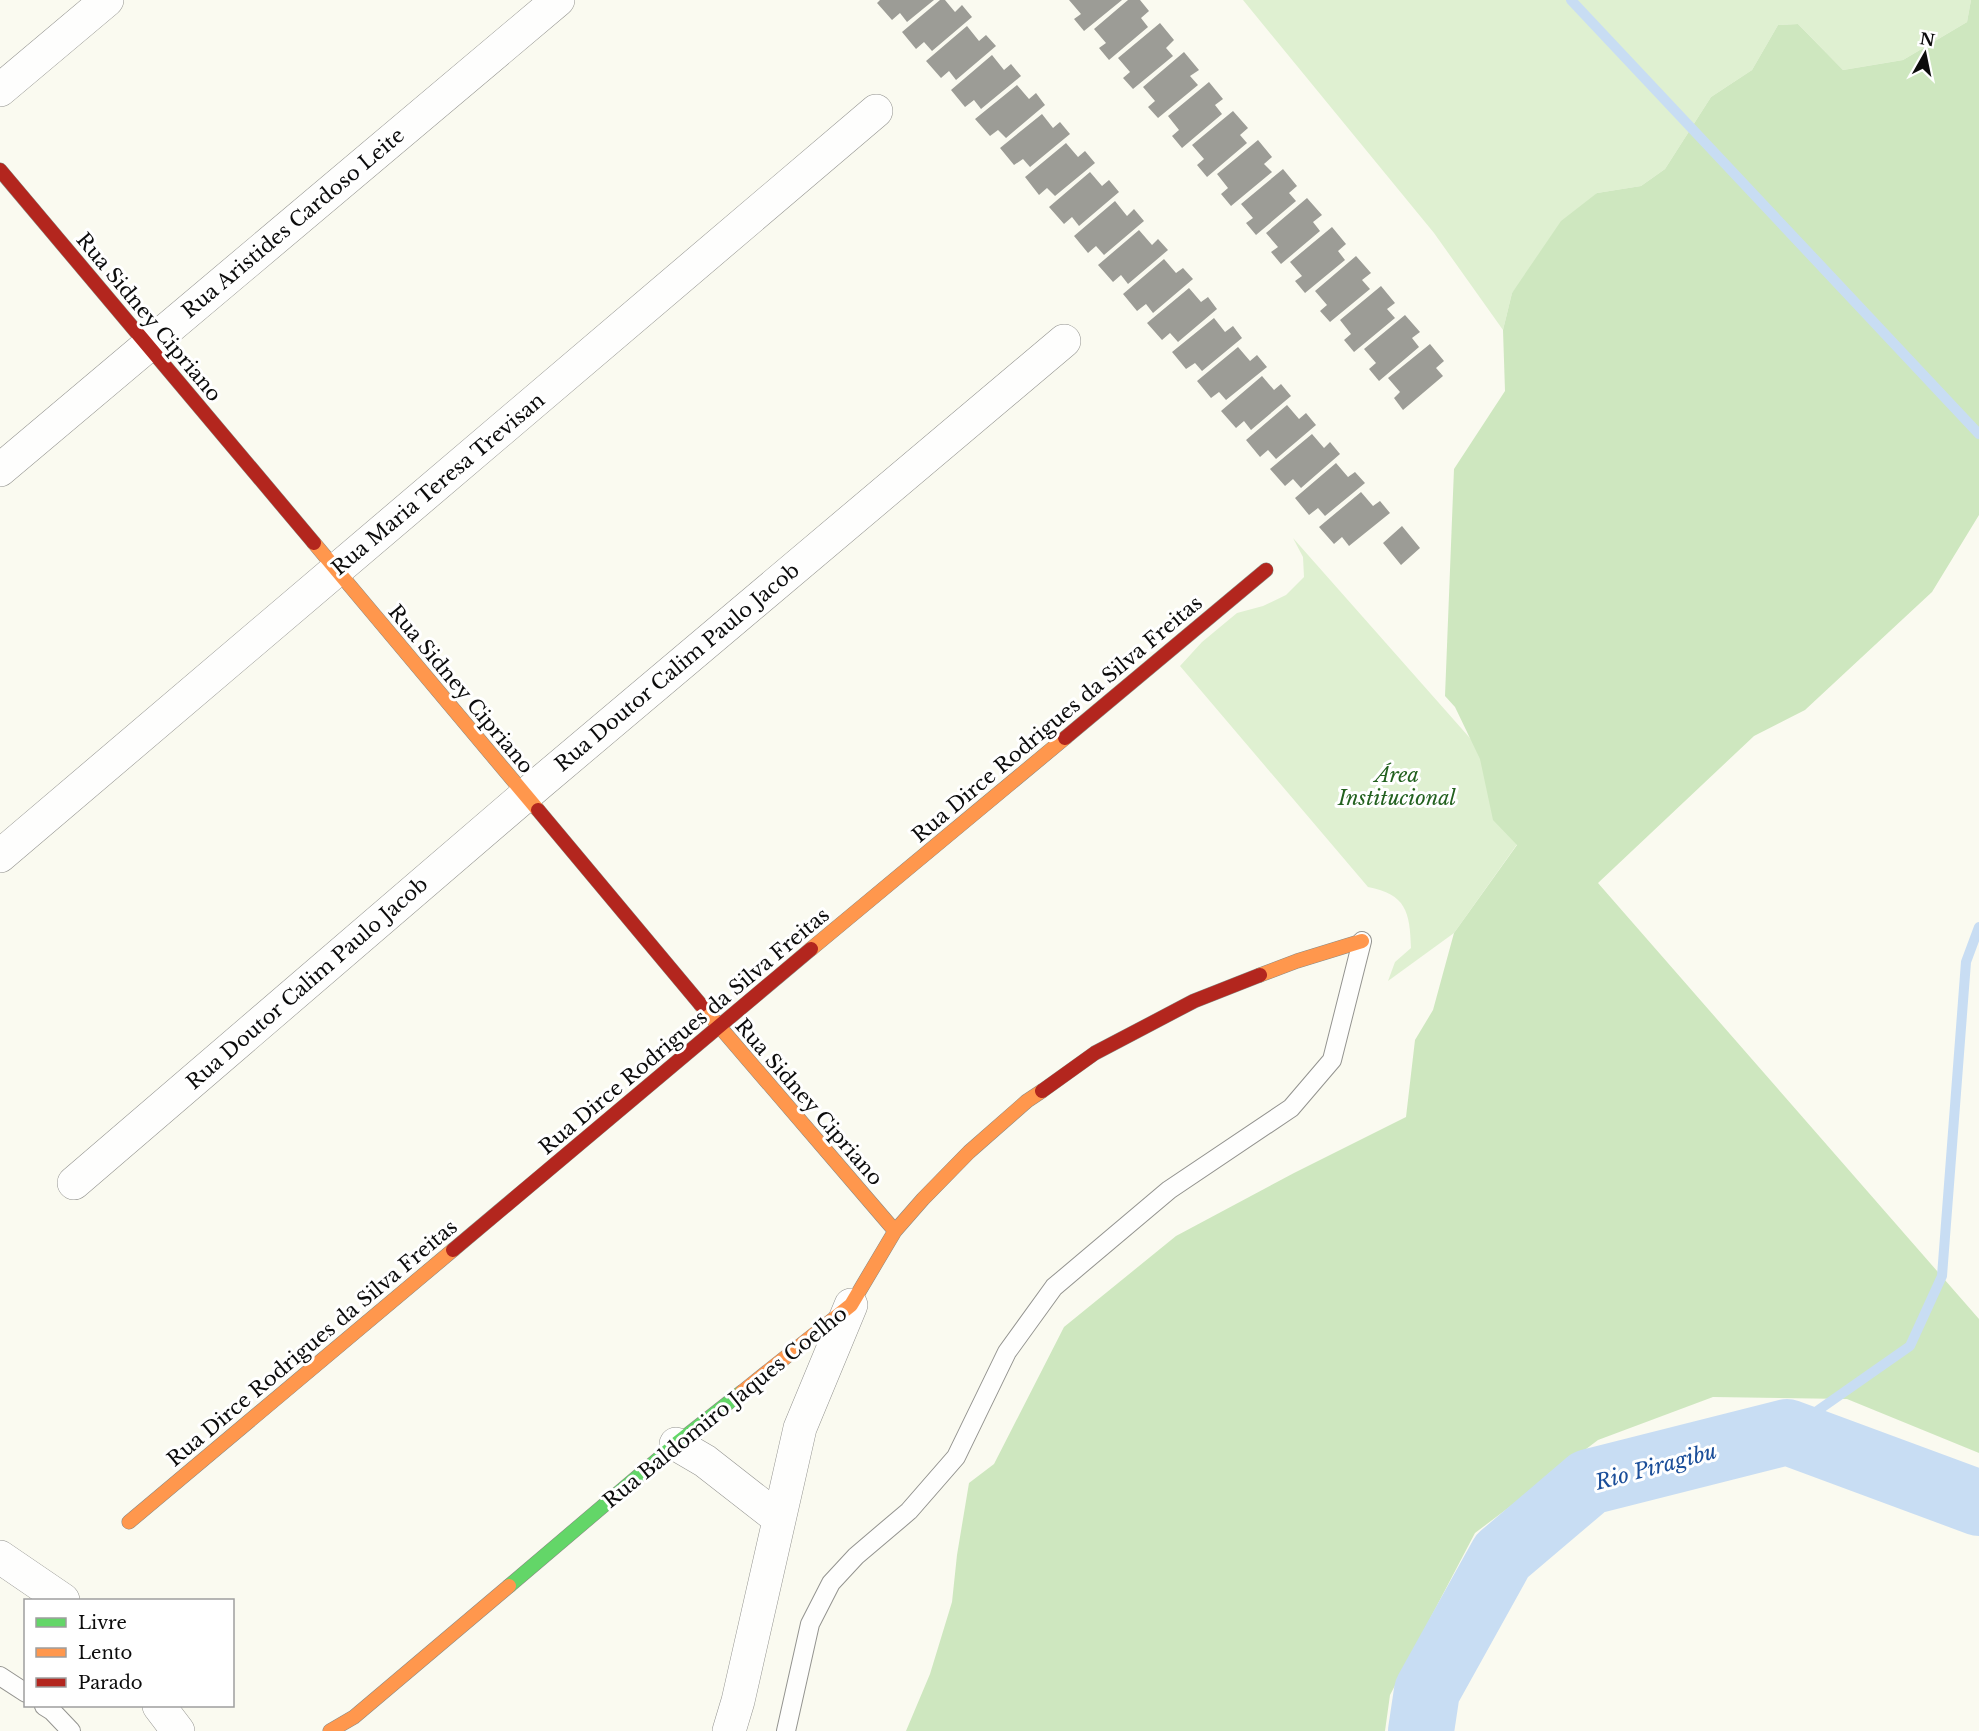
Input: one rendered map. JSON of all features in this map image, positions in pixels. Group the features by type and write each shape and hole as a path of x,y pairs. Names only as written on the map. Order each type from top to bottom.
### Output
{"street":[{"path":"0,90 107,0"},
{"name":"Rua Aristides Cardoso Leite","path":"0,470 558,0"},
{"name":"Rua Maria Teresa Trevisan","path":"0,856 876,111"},
{"name":"Rua Sidney Cipriano","path":"0,170 719,1026 895,1231"},
{"name":"Rua Doutor Calim Paulo Jacob","path":"74,1183 525,796 1064,341"},
{"name":"Rua Dirce Rodrigues da Silva Freitas","path":"129,1522 1266,570"},
{"name":"Rua Baldomiro Jaques Coelho","path":"347,1726 676,1444 851,1305 895,1231 969,1152 1027,1101 1095,1053 1194,1001 1297,961 1362,941"},
{"path":"729,1731 738,1701 800,1428 851,1305"},
{"path":"676,1444 705,1461 778,1518"},
{"path":"0,1557 62,1599"},
{"path":"160,1707 178,1731"}],"lane":[{"path":"786,1731 810,1624 831,1583 856,1556 909,1511 956,1457 1007,1352 1054,1287 1169,1190 1291,1108 1332,1060 1362,941"},
{"path":"0,1676 24,1692"},
{"path":"46,1707 71,1731"}],"green space":[{"path":"1243,0 1971,0 1967,22 1903,60 1843,70 1798,24 1778,25 1752,70 1711,97 1665,169 1641,186 1597,193 1512,293 1503,330 1434,233"},
{"path":"1971,0 1979,0 1979,515 1932,592 1805,710 1754,736 1598,883 1979,1319 1979,1453 1847,1399 1713,1397 1598,1440 1475,1533 1390,1695 1385,1731 906,1731 930,1674 952,1602 969,1483 994,1464 1064,1327 1176,1236 1406,1117 1415,1040 1433,1010 1454,933 1517,845 1493,820 1480,759 1455,707 1445,696 1454,469 1505,391 1503,330 1512,293 1561,221 1597,193 1641,186 1665,169 1711,97 1752,70 1778,25 1798,24 1843,70 1903,60 1967,22"},
{"name":"Área Institucional","path":"1293,538 1538,815 1454,933 1388,981 1395,962 1411,948 1409,924 1403,907 1391,894 1368,887 1180,666 1202,642 1237,613 1263,606 1286,595 1304,577 1303,557"}],"building":[{"path":"880,0 934,0 907,22 900,13 892,20 877,3"},
{"path":"940,0 945,0 955,12 962,5 972,17 932,51 924,42 916,49 902,32"},
{"path":"1069,0 1122,0 1084,31 1074,19 1081,14"},
{"path":"1128,0 1140,0 1149,11 1141,18 1148,27 1109,60 1099,48 1106,43 1094,29"},
{"path":"1160,23 1174,40 1166,48 1173,56 1133,89 1123,78 1130,72 1118,58"},
{"path":"967,26 979,41 986,35 996,46 956,80 949,71 941,78 926,61"},
{"path":"1184,52 1199,70 1190,76 1198,85 1158,118 1148,107 1155,101 1143,87"},
{"path":"992,55 1004,70 1011,64 1021,76 981,109 974,100 965,107 951,90"},
{"path":"1209,82 1223,99 1215,105 1222,114 1182,148 1172,136 1179,130 1168,116"},
{"path":"1017,85 1029,99 1036,93 1045,105 1006,138 998,130 990,136 975,119"},
{"path":"1233,111 1248,128 1240,135 1247,143 1207,177 1197,165 1204,159 1192,145"},
{"path":"1042,114 1053,128 1060,122 1070,134 1030,167 1023,159 1014,165 1000,148"},
{"path":"1258,140 1272,157 1264,164 1272,172 1231,206 1221,194 1228,188 1217,174"},
{"path":"1066,143 1078,157 1085,151 1095,163 1055,196 1047,188 1039,195 1025,177"},
{"path":"1283,169 1297,186 1289,193 1296,201 1256,235 1246,223 1253,218 1241,204"},
{"path":"1090,172 1102,186 1109,180 1119,192 1079,226 1072,217 1064,224 1049,207"},
{"path":"1307,198 1322,215 1313,222 1320,231 1281,264 1271,252 1278,247 1266,233"},
{"path":"1115,201 1127,216 1134,209 1144,221 1104,255 1096,246 1088,253 1074,236"},
{"path":"1332,227 1346,244 1338,251 1345,260 1305,293 1295,281 1302,276 1290,262"},
{"path":"1139,230 1152,245 1158,239 1168,250 1128,284 1121,275 1113,282 1098,265"},
{"path":"1356,256 1371,273 1362,280 1370,289 1330,322 1320,311 1327,305 1315,291"},
{"path":"1164,259 1176,273 1183,268 1193,279 1153,313 1146,304 1137,311 1123,294"},
{"path":"1381,286 1395,303 1387,309 1395,318 1354,352 1344,340 1351,334 1340,320"},
{"path":"1189,288 1201,302 1208,297 1217,309 1178,342 1170,333 1162,340 1147,323"},
{"path":"1405,315 1420,332 1412,338 1419,347 1379,381 1369,369 1376,363 1364,349"},
{"path":"1214,318 1225,332 1233,326 1242,338 1202,371 1195,363 1186,369 1172,352"},
{"path":"1430,344 1444,361 1436,368 1443,376 1403,410 1394,398 1400,392 1388,378"},
{"path":"1238,347 1250,361 1257,355 1267,367 1226,400 1219,392 1211,398 1197,381"},
{"path":"1262,376 1274,390 1281,384 1291,396 1251,430 1244,421 1236,428 1221,411"},
{"path":"1287,405 1299,419 1306,413 1316,425 1276,459 1268,450 1260,457 1246,440"},
{"path":"1312,434 1324,448 1330,442 1340,454 1301,488 1293,479 1285,486 1270,469"},
{"path":"1336,463 1348,477 1355,472 1365,483 1325,516 1318,508 1309,515 1295,498"},
{"path":"1361,492 1373,506 1380,501 1390,513 1349,546 1342,537 1334,544 1319,527"},
{"path":"1402,526 1420,548 1401,565 1383,543"}],"waterway":[{"path":"1571,0 1979,434"},
{"path":"1787,1432 1910,1346 1942,1276 1966,962 1979,927"},
{"name":"Rio Piragibu","path":"1421,1731 1427,1691 1502,1556 1589,1482 1787,1432 1979,1503"}],"traffic: fast":[{"path":"509,1586 676,1444 742,1392"}],"traffic: slow":[{"path":"314,543 538,810"},
{"path":"811,949 1065,738"},
{"path":"1260,975 1362,941"},
{"path":"701,1005 895,1231"},
{"path":"742,1392 851,1305 895,1231 923,1199 969,1152 1027,1101 1042,1091"},
{"path":"129,1522 453,1250"},
{"path":"330,1731 354,1717 509,1586"}],"traffic: jam":[{"path":"0,170 314,543"},
{"path":"1065,738 1266,570"},
{"path":"538,810 701,1005"},
{"path":"453,1250 811,949"},
{"path":"1042,1091 1095,1053 1194,1001 1260,975"}]}
